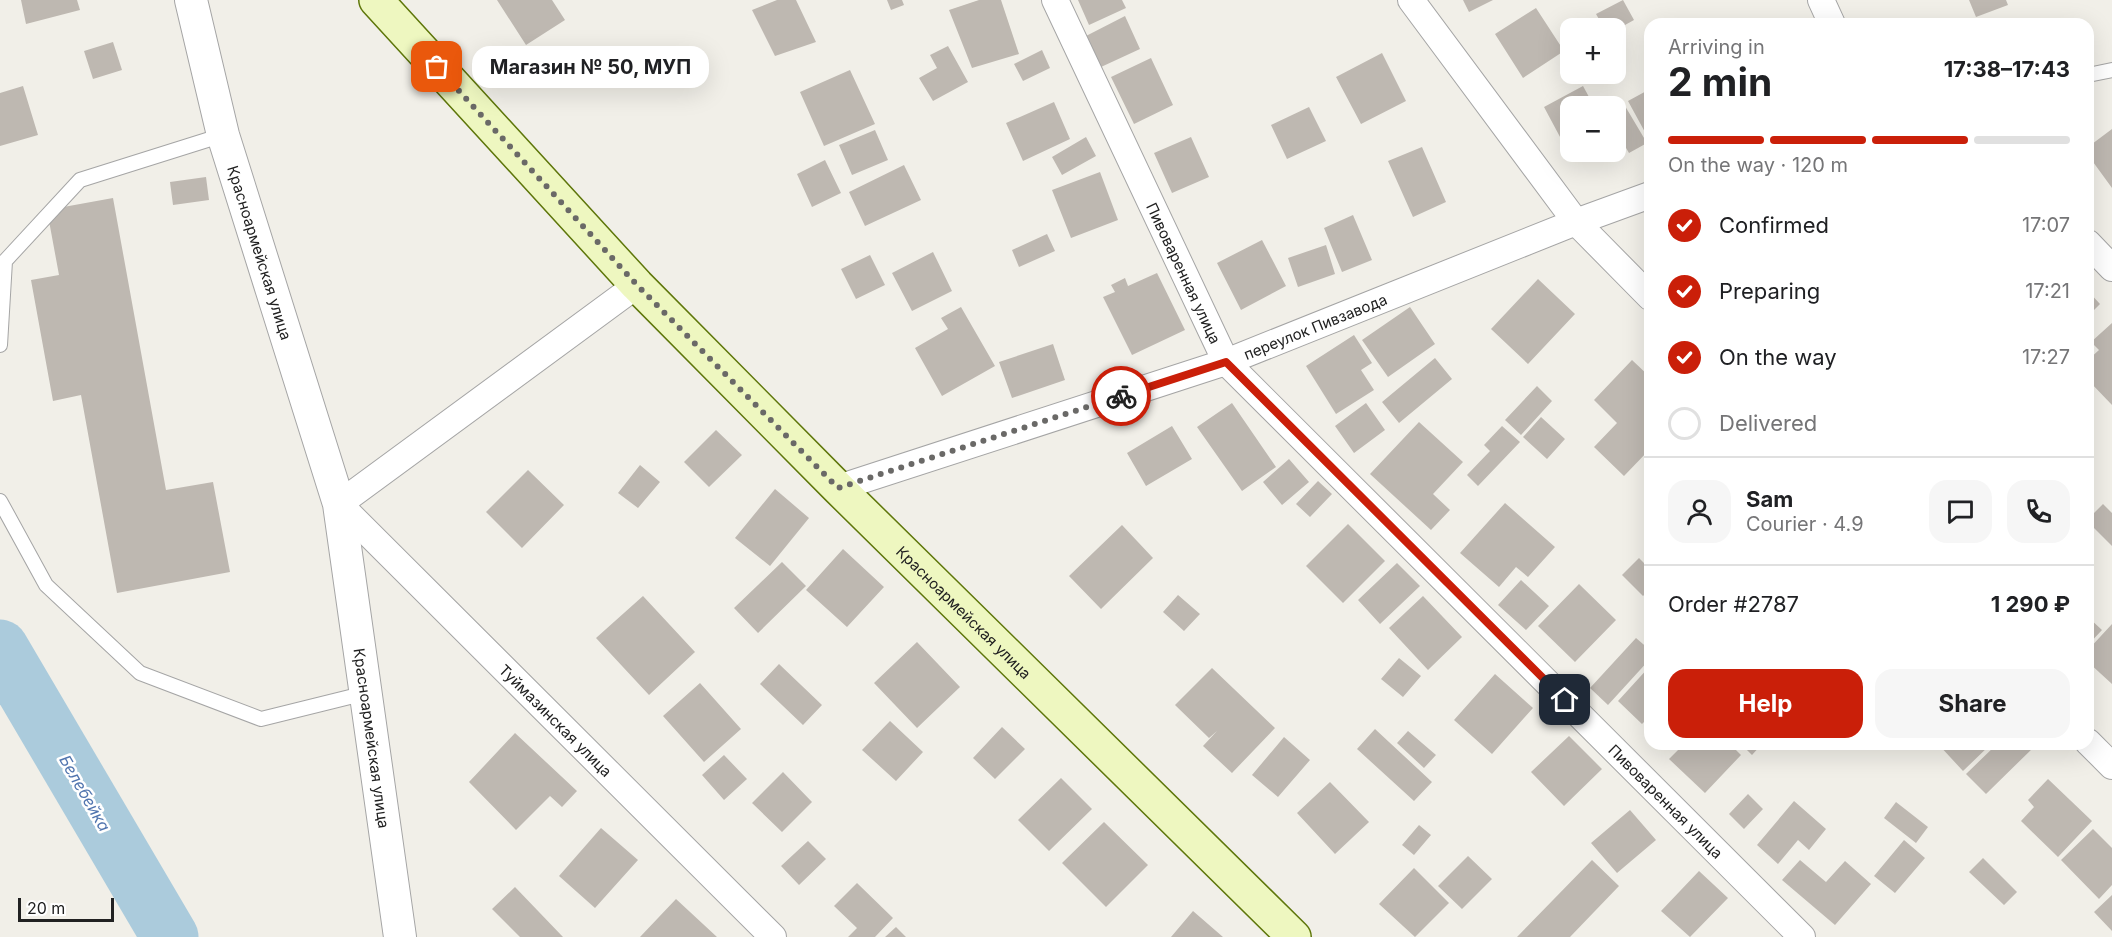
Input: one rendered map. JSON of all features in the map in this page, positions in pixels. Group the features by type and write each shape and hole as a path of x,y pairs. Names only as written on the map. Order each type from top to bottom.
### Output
{"main road":[{"name":"Красноармейская улица","path":"376,0 637,285 838,488 1294,937"}],"street":[{"name":"Красноармейская улица","path":"191,0 223,135 339,504 400,937"},
{"name":"Пивоваренная улица","path":"1055,0 1226,362 1802,937"},
{"path":"1411,0 1576,222 1644,291"},
{"path":"1821,0 1829,18"},
{"name":"переулок Пивзавода","path":"838,488 1226,362 1576,222 1644,197"},
{"path":"2094,249 2112,268"},
{"path":"339,504 637,285"},
{"name":"Туймазинская улица","path":"339,504 773,937"},
{"path":"2094,748 2112,766"}],"lane":[{"path":"2094,74 2112,70"},
{"path":"0,345 5,261 80,180 223,135"},
{"path":"0,501 46,585 140,673 261,719 366,693"}],"building":[{"path":"21,0 77,0 80,10 26,24"},
{"path":"497,0 552,0 565,20 526,45"},
{"path":"777,0 796,0 816,42 775,56 752,10"},
{"path":"887,0 902,0 904,5 891,10"},
{"path":"979,0 1001,0 1019,54 972,68 949,10"},
{"path":"1078,0 1122,0 1126,8 1089,25"},
{"path":"1463,0 1493,0 1469,12"},
{"path":"1623,0 1634,20 1626,24 1626,18 1598,18 1596,14"},
{"path":"1969,0 2006,0 2008,5 1976,17"},
{"path":"1536,8 1560,45 1560,54 1523,78 1495,34"},
{"path":"1125,16 1140,49 1101,67 1086,36"},
{"path":"113,42 122,70 93,79 84,51"},
{"path":"948,46 968,82 933,101 919,78 937,68 930,55"},
{"path":"1042,50 1050,68 1023,81 1014,64"},
{"path":"1382,53 1406,101 1361,124 1336,77"},
{"path":"1151,58 1173,105 1134,124 1111,77"},
{"path":"850,70 875,124 824,146 800,92"},
{"path":"23,86 38,135 0,146 0,93"},
{"path":"1583,86 1588,96 1564,96"},
{"path":"1644,92 1644,130 1628,101"},
{"path":"1560,98 1560,137 1544,107"},
{"path":"1054,102 1070,139 1023,161 1006,123"},
{"path":"1309,107 1326,141 1287,159 1271,125"},
{"path":"1626,108 1644,138 1644,145 1629,153 1626,148"},
{"path":"2112,129 2112,188 2094,163 2094,142"},
{"path":"875,130 888,160 852,175 839,145"},
{"path":"1086,137 1096,156 1062,175 1052,157"},
{"path":"1191,137 1209,177 1172,193 1154,153"},
{"path":"1422,147 1446,202 1413,217 1388,161"},
{"path":"825,160 841,193 812,207 797,174"},
{"path":"904,165 921,200 865,226 849,192"},
{"path":"1100,172 1118,220 1071,238 1052,190"},
{"path":"206,177 209,200 173,205 170,182"},
{"path":"113,198 166,490 213,482 230,572 117,593 81,395 53,401 31,280 59,275 47,210"},
{"path":"1353,215 1372,260 1342,272 1324,228"},
{"path":"1047,234 1055,251 1019,267 1012,250"},
{"path":"1262,240 1286,286 1241,310 1217,263"},
{"path":"1326,245 1335,274 1298,287 1288,258"},
{"path":"933,252 952,291 912,311 892,273"},
{"path":"870,255 885,285 856,299 841,269"},
{"path":"1157,273 1185,330 1132,355 1103,297 1115,292 1111,285 1125,278 1128,286"},
{"path":"1538,279 1575,314 1528,364 1491,329"},
{"path":"2094,298 2100,304 2094,310"},
{"path":"961,307 995,366 942,396 915,348 948,329 941,318"},
{"path":"1410,307 1435,344 1388,377 1362,340"},
{"path":"2112,323 2112,405 2094,386 2094,355 2099,350 2094,345 2094,339"},
{"path":"1354,335 1372,363 1361,370 1374,390 1336,414 1306,366"},
{"path":"1053,344 1065,380 1012,398 999,362"},
{"path":"1435,358 1452,379 1399,423 1382,402"},
{"path":"1632,360 1644,371 1644,455 1624,476 1594,447 1617,423 1594,400"},
{"path":"1537,386 1552,401 1521,435 1505,420"},
{"path":"1232,403 1276,467 1242,491 1197,427"},
{"path":"1366,403 1385,430 1354,453 1335,426"},
{"path":"1541,417 1565,439 1547,459 1523,437"},
{"path":"1419,422 1463,462 1433,494 1450,510 1431,530 1370,474"},
{"path":"1172,426 1192,459 1146,486 1127,453"},
{"path":"1502,426 1520,442 1478,486 1467,475 1490,451 1484,445"},
{"path":"716,430 742,455 709,487 684,462"},
{"path":"1289,459 1309,482 1282,505 1263,482"},
{"path":"640,465 660,482 638,508 618,493"},
{"path":"528,470 564,505 522,548 486,512"},
{"path":"1318,481 1332,494 1310,517 1296,504"},
{"path":"775,489 809,518 770,566 735,538"},
{"path":"1505,503 1555,547 1528,577 1516,567 1499,587 1460,553"},
{"path":"2103,504 2112,513 2112,546 2094,528 2094,513"},
{"path":"1348,524 1385,561 1343,603 1306,566"},
{"path":"1122,525 1153,558 1101,609 1069,576"},
{"path":"843,549 884,587 847,627 806,590"},
{"path":"1639,558 1644,563 1644,595 1643,596 1622,575"},
{"path":"782,562 806,586 758,633 734,608"},
{"path":"1397,563 1420,586 1380,624 1358,600"},
{"path":"1521,580 1549,606 1526,630 1498,605"},
{"path":"1579,584 1616,620 1575,662 1538,626"},
{"path":"1178,595 1200,614 1184,631 1163,612"},
{"path":"643,596 695,652 649,695 596,638"},
{"path":"1423,596 1462,637 1428,670 1389,628"},
{"path":"2094,623 2102,630 2094,639"},
{"path":"2112,624 2112,684 2094,668 2094,644"},
{"path":"1636,638 1644,645 1644,666 1608,705 1590,688"},
{"path":"917,642 960,687 917,728 874,683"},
{"path":"1399,658 1421,676 1403,697 1381,679"},
{"path":"779,664 822,705 803,725 760,684"},
{"path":"1212,668 1275,728 1232,773 1203,746 1217,731 1209,738 1175,705"},
{"path":"1644,673 1644,722 1642,724 1618,701"},
{"path":"1495,674 1533,708 1492,754 1454,720"},
{"path":"700,683 741,729 704,762 663,716"},
{"path":"890,721 923,752 896,781 862,750"},
{"path":"1002,727 1025,749 995,779 973,758"},
{"path":"1375,729 1432,782 1414,801 1357,749"},
{"path":"1408,731 1436,755 1424,768 1397,743"},
{"path":"515,733 577,791 562,807 550,796 516,830 469,782"},
{"path":"1569,736 1602,769 1564,806 1531,772"},
{"path":"1284,737 1310,760 1278,797 1252,775"},
{"path":"1678,750 1736,750 1741,755 1705,793 1669,759"},
{"path":"1747,750 1757,750 1752,755"},
{"path":"1944,750 1985,750 1963,771"},
{"path":"1991,750 2031,750 1986,794 1966,774"},
{"path":"724,755 747,779 724,800 702,775"},
{"path":"783,772 812,802 782,832 752,803"},
{"path":"1061,778 1092,809 1049,851 1018,820"},
{"path":"2048,779 2092,821 2058,857 2021,821 2034,807 2028,800"},
{"path":"1330,782 1369,822 1335,854 1297,813"},
{"path":"1748,794 1763,809 1744,829 1729,814"},
{"path":"1794,801 1826,829 1809,850 1798,840 1778,864 1757,845"},
{"path":"1896,802 1928,827 1916,843 1884,818"},
{"path":"1630,810 1656,840 1617,873 1591,843"},
{"path":"1104,822 1148,865 1106,907 1062,863"},
{"path":"1419,825 1431,835 1414,855 1402,845"},
{"path":"601,828 638,860 595,908 559,876"},
{"path":"2093,829 2112,848 2112,885 2099,899 2061,860"},
{"path":"1904,840 1925,858 1895,893 1874,876"},
{"path":"808,841 826,859 799,885 781,866"},
{"path":"1468,856 1492,879 1462,909 1438,886"},
{"path":"1983,858 2017,892 2004,905 1969,872"},
{"path":"1592,860 1619,886 1570,937 1517,937"},
{"path":"1800,860 1826,882 1845,861 1871,884 1835,925 1782,880"},
{"path":"1414,868 1449,903 1415,937 1379,904"},
{"path":"1699,871 1728,898 1690,937 1661,911"},
{"path":"857,883 893,918 875,937 848,937 857,928 834,906"},
{"path":"515,887 563,937 520,937 492,909"},
{"path":"2112,895 2112,931 2094,912"},
{"path":"676,899 717,937 640,937"},
{"path":"1193,911 1223,937 1171,937"},
{"path":"896,927 906,937 885,937"}],"waterway":[{"name":"Белебейка","path":"0,648 170,937"}],"way so far":[{"path":"437,67 637,285 838,488 1121,396"}],"place":[{"name":"Магазин № 50, МУП","path":"437,67"}],"route":[{"path":"1121,396 1226,362 1565,700"}]}
